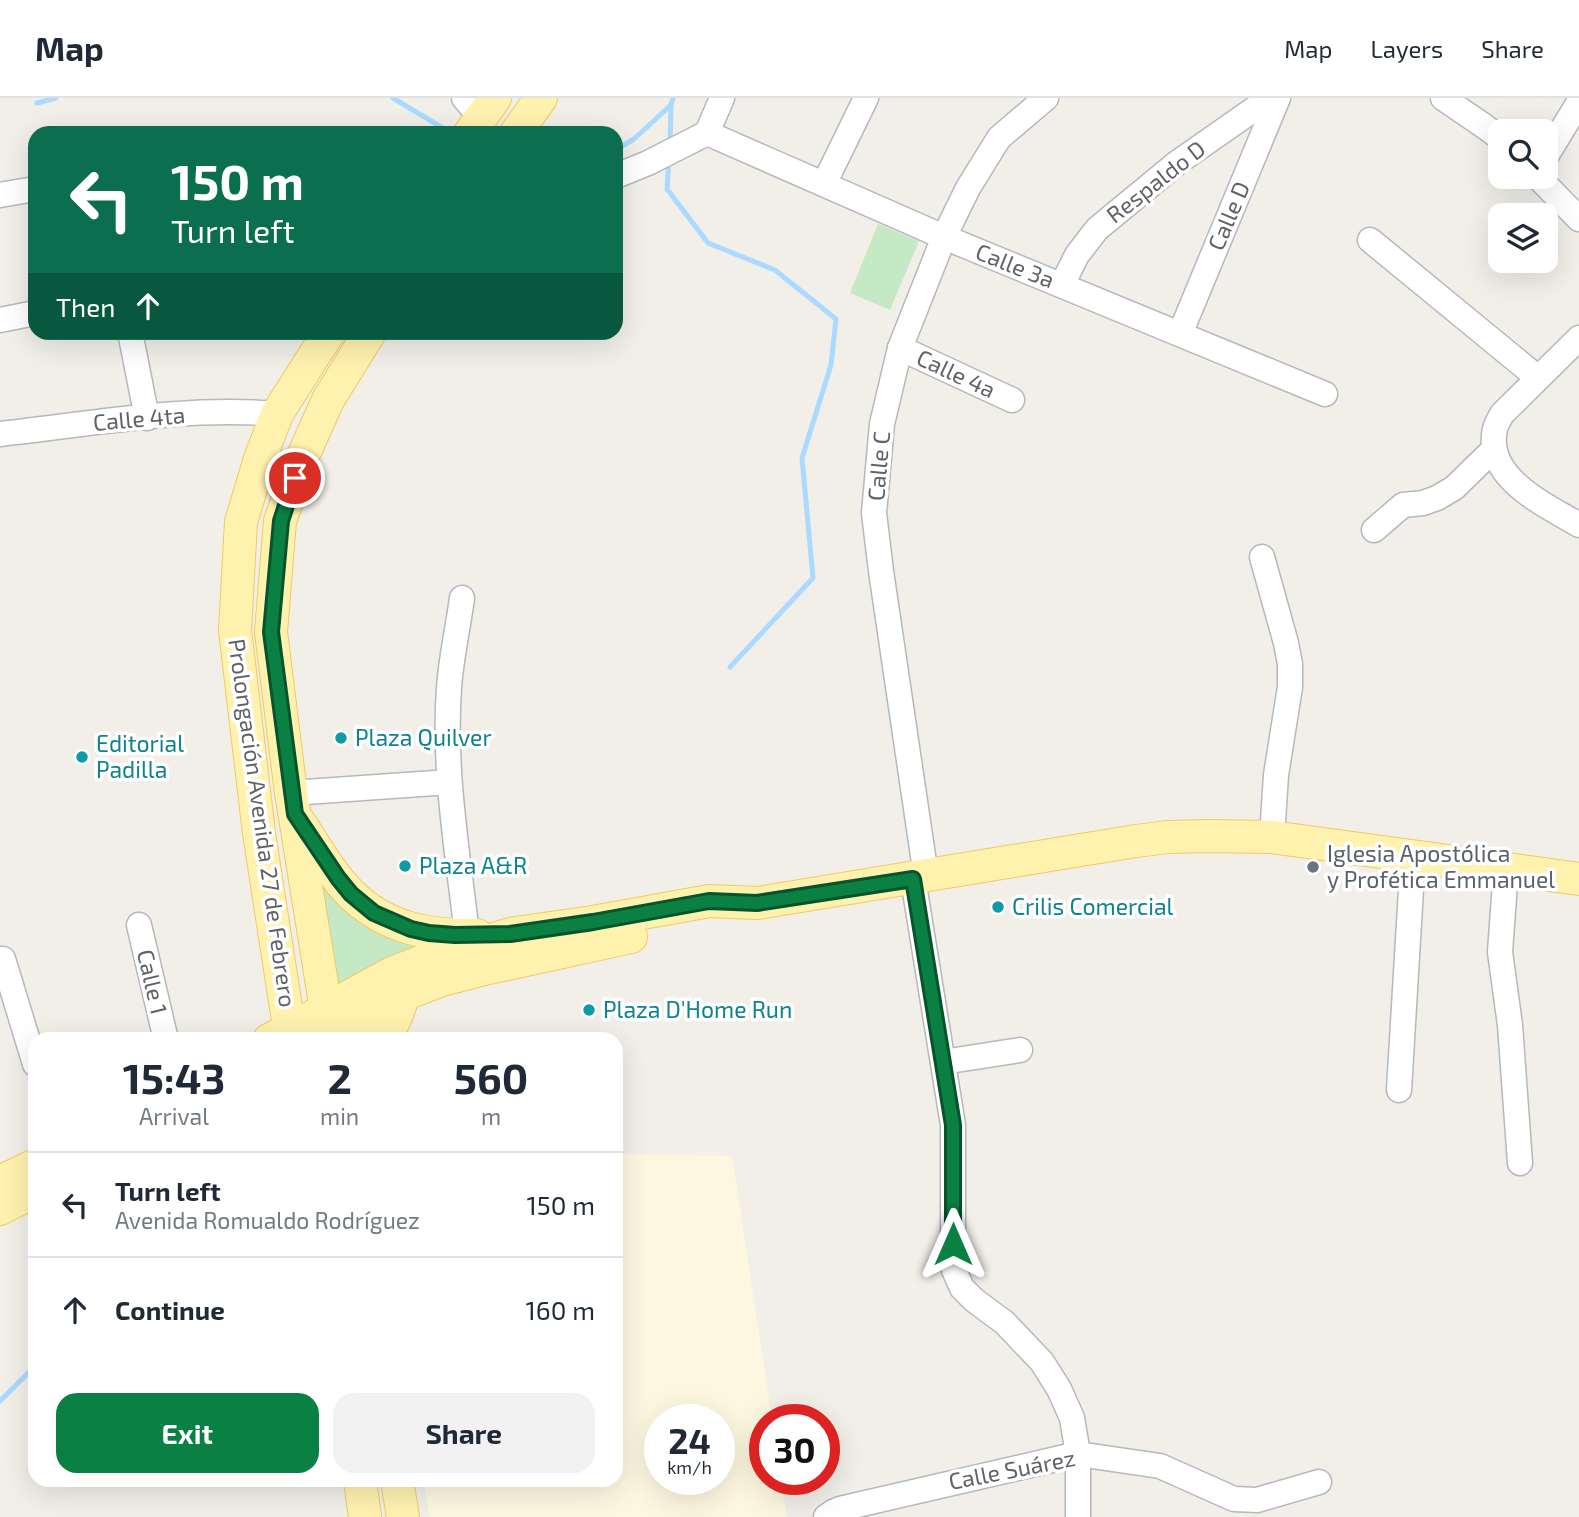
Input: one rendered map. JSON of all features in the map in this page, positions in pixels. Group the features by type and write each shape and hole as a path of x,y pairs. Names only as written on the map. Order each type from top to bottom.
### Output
{"main road":[{"path":"521,126 541,98"},
{"name":"Prolongación Avenida 27 de Febrero","path":"283,1032 276,943 258,833 235,637 241,522 277,414 323,340"},
{"name":"Prolongación Avenida 27 de Febrero","path":"328,1031 293,804 271,632 281,521 303,456 328,400 365,340"},
{"path":"293,804 338,878 351,894 374,913 411,929 429,933 510,934 709,901 757,903 1168,837 1272,837 1579,879"},
{"path":"328,1031 442,980 599,943 714,921 757,903"},
{"path":"328,1031 392,973 510,934"},
{"path":"253,1032 270,997 276,943"},
{"path":"388,1032 403,996"},
{"path":"0,1182 28,1168"},
{"path":"0,1209 28,1195"},
{"path":"361,1487 365,1517"},
{"path":"398,1487 403,1517"}],"street":[{"path":"623,173 699,138 722,98"},
{"path":"824,184 866,98"},
{"name":"Calle C","path":"1046,98 999,138 968,188 944,237 900,348 882,425 874,513 953,1125 954,1270 962,1288 1005,1323 1042,1362 1059,1389 1072,1418 1078,1454 1078,1517"},
{"name":"Respaldo D","path":"1062,285 1077,255 1097,229 1177,163 1270,98"},
{"name":"Calle D","path":"1180,334 1278,98"},
{"path":"1443,98 1488,129"},
{"path":"1558,137 1579,102"},
{"name":"Calle 3a","path":"699,138 824,184 944,237 1325,394"},
{"path":"1550,189 1579,219"},
{"path":"0,195 28,190"},
{"path":"1370,240 1538,378"},
{"path":"0,320 28,314"},
{"path":"1579,338 1502,414 1495,428 1494,449 1502,470 1524,491 1579,525"},
{"path":"132,340 147,418"},
{"name":"Calle 4a","path":"900,348 1012,400"},
{"name":"Calle 4ta","path":"0,434 147,418 246,412 277,414"},
{"path":"1374,530 1403,505 1423,503 1454,488 1494,449"},
{"path":"1262,557 1290,664 1290,687 1276,775 1272,837"},
{"path":"462,598 449,688 449,782 467,935"},
{"path":"293,804 449,782"},
{"path":"1399,1090 1413,856"},
{"path":"1506,869 1500,952 1510,1025 1520,1163"},
{"name":"Calle 1","path":"139,925 164,1032"},
{"path":"1,959 28,1042"},
{"path":"943,1062 1020,1049"},
{"name":"Calle Suárez","path":"826,1517 840,1509 1078,1454 1160,1466 1234,1499 1257,1500 1319,1482"}],"shaded area":[{"path":"623,1154 732,1156 770,1404 749,1404 749,1495 784,1495 787,1517 430,1517 424,1487 623,1487"}],"green space":[{"path":"878,224 919,241 890,310 850,293"},
{"path":"310,848 327,873 443,941 334,991"}],"waterway":[{"path":"37,103 56,98"},
{"path":"393,98 439,126"},
{"path":"670,143 673,98"},
{"path":"623,146 671,105"},
{"path":"669,160 667,189 708,243 775,270 836,319 831,365 802,458 813,578 730,667"},
{"path":"0,1401 28,1373"}],"place":[{"name":"Plaza Quilver","path":"341,738"},
{"name":"Editorial Padilla","path":"82,757"},
{"name":"Plaza A&R","path":"405,866"},
{"name":"Iglesia Apostólica y Profética Emmanuel","path":"1313,867"},
{"name":"Crilis Comercial","path":"998,907"},
{"name":"Plaza D'Home Run","path":"589,1010"}],"route":[{"path":"295,478 281,521 271,632 291,793 295,814 351,894 374,913 411,929 455,935 510,934 709,901 757,903 913,879 953,1125 953,1244"}]}
